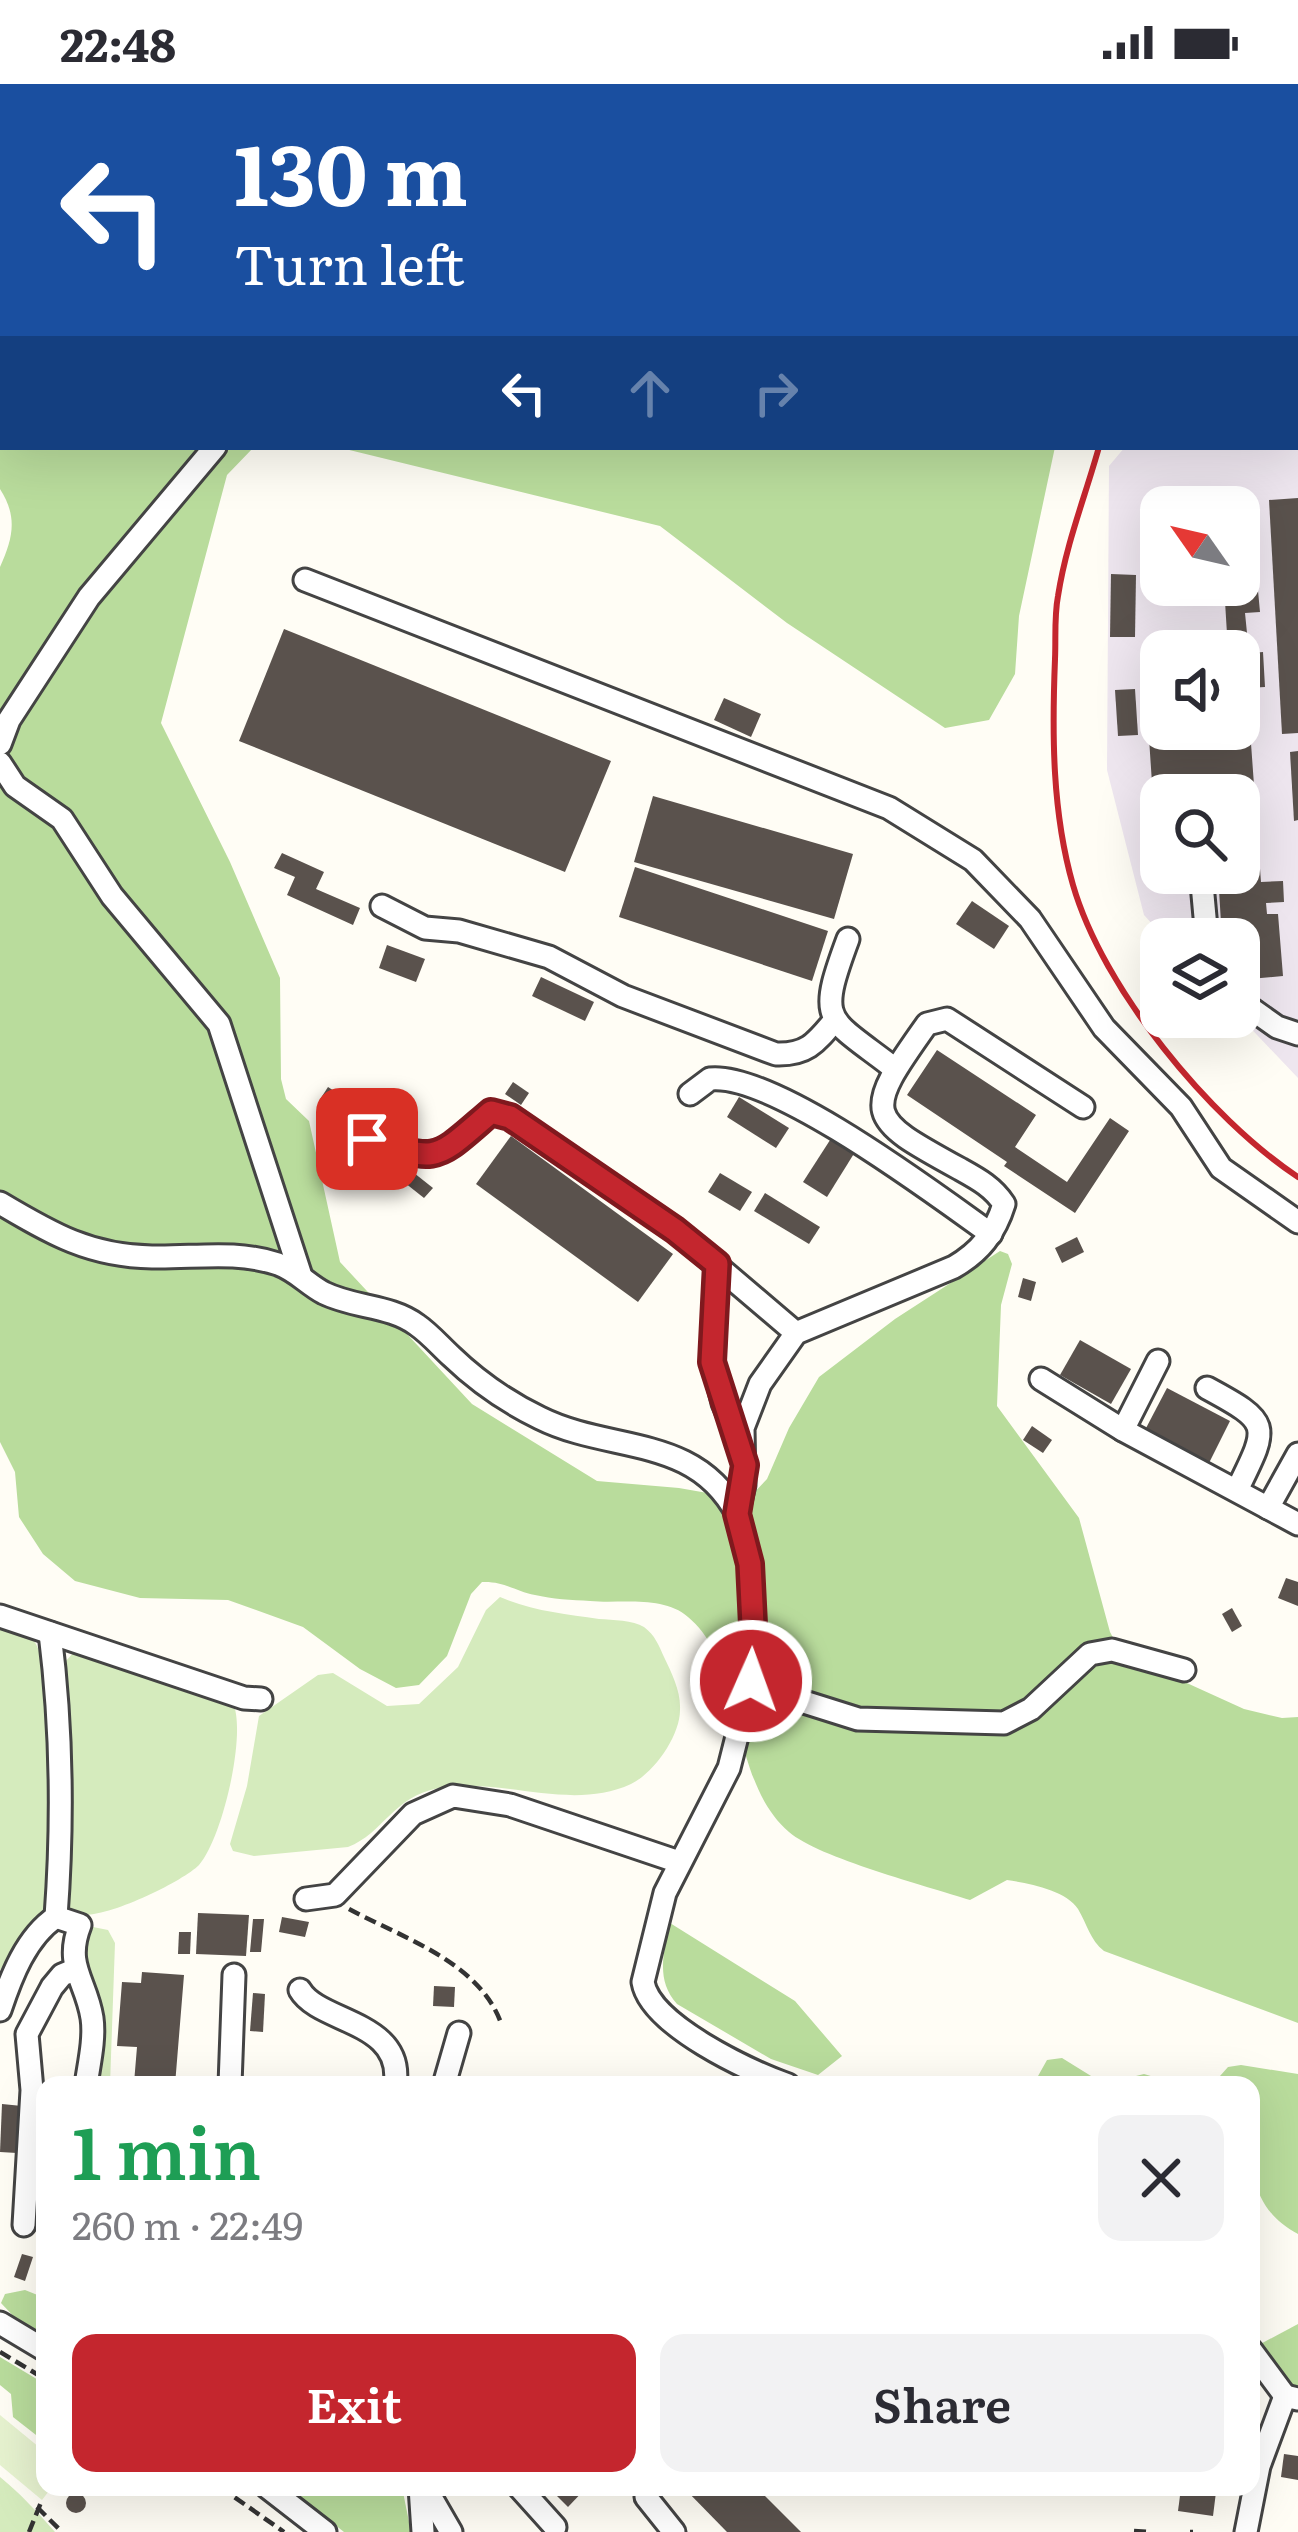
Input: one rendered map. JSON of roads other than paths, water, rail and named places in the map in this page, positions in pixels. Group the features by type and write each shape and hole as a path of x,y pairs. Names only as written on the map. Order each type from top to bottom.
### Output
{"street":[{"path":"0,744 8,704 88,597 212,450"},
{"path":"305,580 889,808 973,860 1030,919 1104,1028 1181,1107 1221,1168 1298,1222"},
{"path":"0,763 15,787 62,819 112,896 219,1024 301,1274"},
{"path":"382,906 425,928 459,931 549,957 622,996 776,1054 800,1054 814,1046 834,1021"},
{"path":"848,939 831,985 834,1021 895,1069"},
{"path":"1260,1015 1277,1028 1298,1034"},
{"path":"741,1444 760,1384 796,1334 954,1267 975,1255 991,1234 1004,1204 999,1195 899,1136 883,1117 881,1104 895,1069 926,1024 947,1019 1083,1107"},
{"path":"690,1094 710,1079 740,1082 826,1121 991,1234"},
{"path":"367,1139 422,1157 436,1155 491,1112 510,1117 675,1230 796,1334"},
{"path":"0,1204 82,1247 155,1257 246,1256 301,1274 319,1291 419,1326 454,1360 543,1420 688,1462 726,1493 737,1514 750,1564 751,1681 729,1768 679,1862 651,1936 643,1982 645,1994 671,2021 770,2076"},
{"path":"717,1264 712,1362 741,1444 744,1485 737,1514"},
{"path":"1123,1430 1158,1360"},
{"path":"1041,1379 1123,1430 1298,1524"},
{"path":"1207,1388 1250,1411 1260,1428 1260,1444 1237,1490"},
{"path":"1268,1508 1298,1454"},
{"path":"0,1616 244,1698 261,1699"},
{"path":"0,2010 18,1964 56,1917 63,1845 60,1729 50,1634"},
{"path":"751,1681 766,1690 859,1718 1004,1723 1031,1709 1090,1654 1112,1649 1184,1670"},
{"path":"318,1898 413,1814 453,1796 510,1804 679,1862"},
{"path":"56,1917 80,1925 74,1970 93,2024 87,2076"},
{"path":"24,2224 32,2090 27,2034 52,1987 74,1970"},
{"path":"230,2076 234,1975"},
{"path":"300,1990 304,1998 351,2019 377,2040 395,2063 395,2076"},
{"path":"447,2076 459,2033"},
{"path":"0,2323 36,2345"},
{"path":"1260,2361 1291,2397 1260,2464"},
{"path":"278,2496 325,2532"},
{"path":"423,2496 423,2532"},
{"path":"429,2496 451,2532"},
{"path":"527,2496 555,2527"},
{"path":"1246,2532 1253,2496"},
{"path":"646,2497 674,2532"}],"railway":[{"path":"1098,450 1066,558 1056,612 1055,773 1073,885 1108,966 1163,1048 1230,1121 1298,1177"}]}
